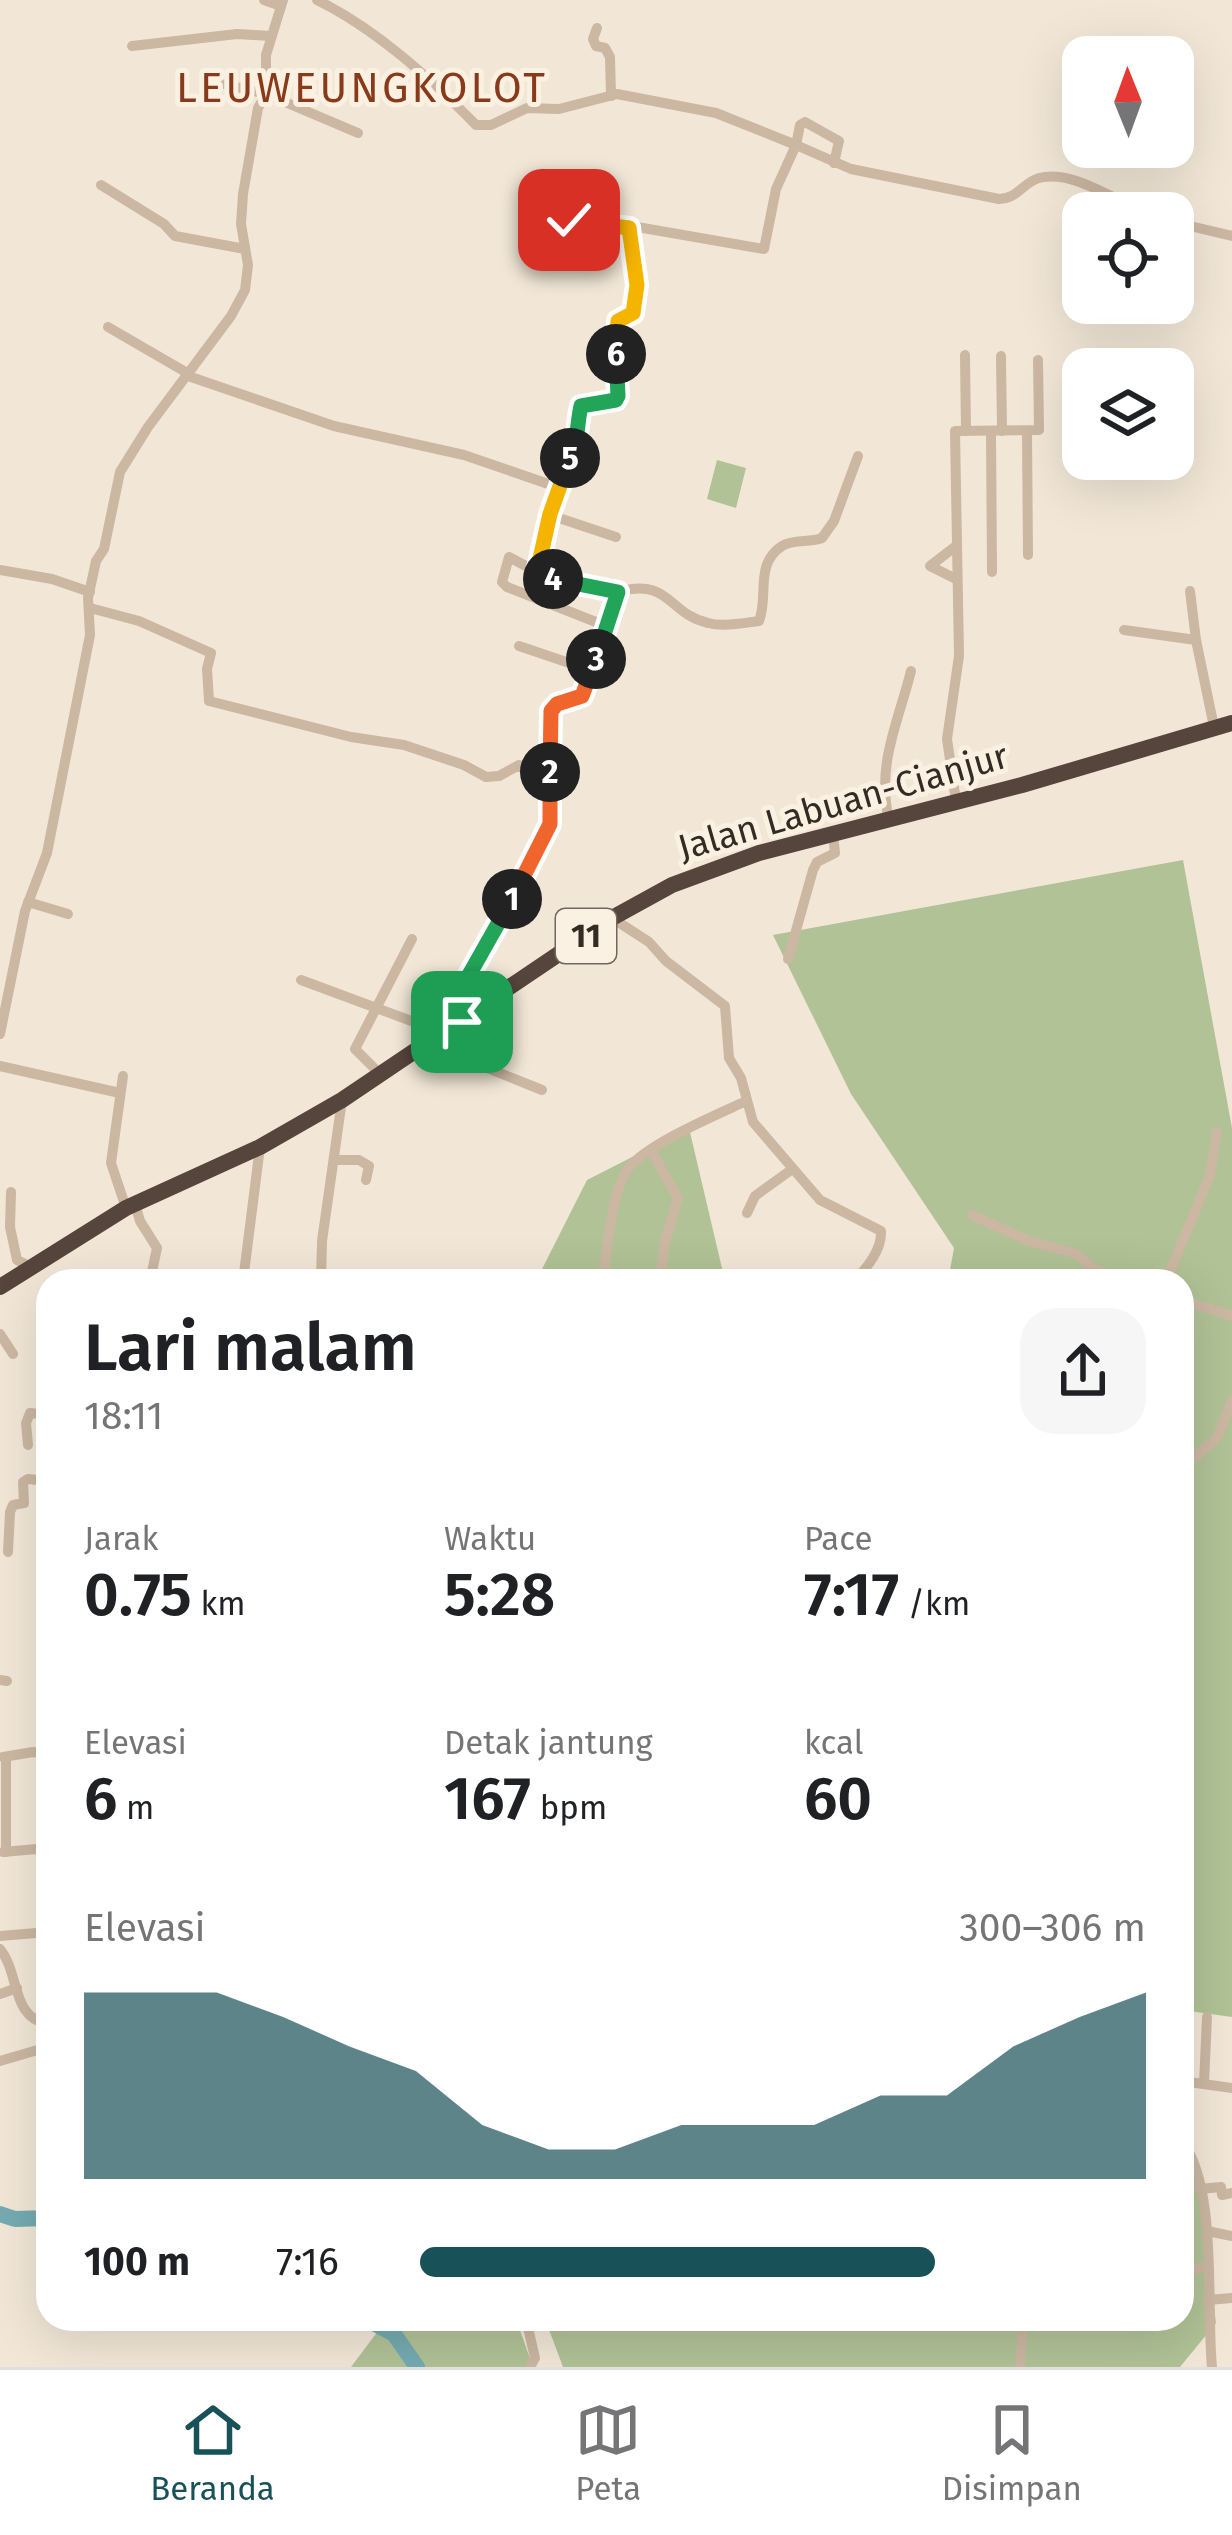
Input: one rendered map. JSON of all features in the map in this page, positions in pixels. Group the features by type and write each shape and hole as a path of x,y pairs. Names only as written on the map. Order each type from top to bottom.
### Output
{"highway":[{"name":"Jalan Labuan-Cianjur","path":"0,1287 29,1266 342,1100 612,918 672,885 713,868 1223,725"}],"street":[{"path":"0,1034 28,902 47,853 90,635 90,592 120,472 245,290 243,194 258,108 266,94 265,65 282,3 264,0"},
{"path":"317,0 374,35 476,125 491,124 527,108 559,109 611,95 649,98 716,113 834,163 999,200 1011,199 1038,178 1065,178 1098,192"},
{"path":"597,28 596,46 605,48 610,57 611,95"},
{"path":"131,46 237,34 271,36"},
{"path":"208,80 266,94 358,133"},
{"path":"541,222 629,226 764,249 774,195 800,125 806,122 839,141 834,163"},
{"path":"101,185 164,224 175,236 245,249"},
{"path":"537,572 550,514 575,449 573,435 581,406 618,396 618,321 633,313 637,285 629,226"},
{"path":"1194,227 1232,236"},
{"path":"108,327 189,375 334,426 464,455 560,488"},
{"path":"965,355 966,431"},
{"path":"992,572 1001,356"},
{"path":"956,801 946,739 959,656 955,431 1039,430 1038,360"},
{"path":"1027,430 1028,556"},
{"path":"605,626 506,587 502,582 509,557 570,584 618,592 633,587 658,590 710,624 759,621 763,575 771,557 788,544 822,538 830,529 858,456"},
{"path":"550,514 616,537"},
{"path":"956,546 930,566 956,579"},
{"path":"0,570 52,578 90,592"},
{"path":"462,1022 460,991 542,844 552,810 551,711 557,704 580,698 618,592"},
{"path":"1190,592 1196,640 1223,725"},
{"path":"90,608 139,621 211,653 209,700 404,746 486,777 519,765 536,778 550,780"},
{"path":"1124,630 1196,640"},
{"path":"519,646 593,671"},
{"path":"889,820 883,793 886,755 911,670"},
{"path":"788,959 813,870 835,853 833,834"},
{"path":"28,902 68,914"},
{"path":"612,918 649,942 725,1006 728,1058 741,1078 753,1122 791,1170 828,1206 880,1231 864,1269"},
{"path":"381,1075 355,1050 412,939"},
{"path":"301,980 444,1033"},
{"path":"428,1044 542,1090"},
{"path":"0,1066 120,1094"},
{"path":"123,1076 111,1163 157,1248 153,1269"},
{"path":"321,1269 342,1100"},
{"path":"605,1269 624,1174 651,1151 744,1102"},
{"path":"1171,1269 1210,1174 1217,1132"},
{"path":"245,1269 260,1147"},
{"path":"651,1151 678,1198 662,1269"},
{"path":"334,1160 359,1160 369,1166 366,1180"},
{"path":"747,1213 755,1196 791,1170"},
{"path":"11,1192 13,1250 16,1260 29,1266"},
{"path":"972,1215 1029,1241 1077,1254 1092,1268"},
{"path":"1194,1304 1232,1316"},
{"path":"0,1334 14,1354"},
{"path":"1194,1458 1217,1438 1232,1400"},
{"path":"28,1445 26,1423 29,1413 36,1414"},
{"path":"8,1552 10,1511 24,1503 23,1482 36,1479"},
{"path":"36,1752 3,1757 3,1852 36,1849"},
{"path":"0,1936 36,1934"},
{"path":"0,1949 8,1960 23,2011 36,2021"},
{"path":"0,1994 17,1988"},
{"path":"1204,2084 1207,2017"},
{"path":"0,2061 36,2050"},
{"path":"1194,2083 1232,2087"},
{"path":"1194,2168 1207,2230 1212,2367"},
{"path":"1199,2189 1221,2187 1222,2194 1232,2193"},
{"path":"1207,2230 1232,2236"},
{"path":"1194,2269 1207,2267"},
{"path":"1208,2300 1232,2298"},
{"path":"529,2331 536,2358 530,2367"},
{"path":"1020,2367 1022,2331"}],"green space":[{"path":"717,460 746,468 736,508 707,499"},
{"path":"1183,860 1232,1128 1232,2017 1194,2012 1194,1269 950,1269 954,1248 851,1094 773,935"},
{"path":"689,1128 722,1269 542,1269 587,1180"},
{"path":"1196,2165 1216,2323 1180,2367 563,2367 550,2331 1194,2331"},
{"path":"378,2331 520,2331 533,2367 351,2367"}],"waterway":[{"path":"0,2214 36,2218"},
{"path":"388,2331 417,2367"}],"district":[{"name":"LEUWEUNGKOLOT","path":"362,88"}],"route":[{"path":"462,1022 460,991 550,824 551,711 586,691 618,592 570,584 537,572 550,514 575,449 573,435 581,406 618,396 618,321 633,313 637,285 629,226 569,220"}]}
